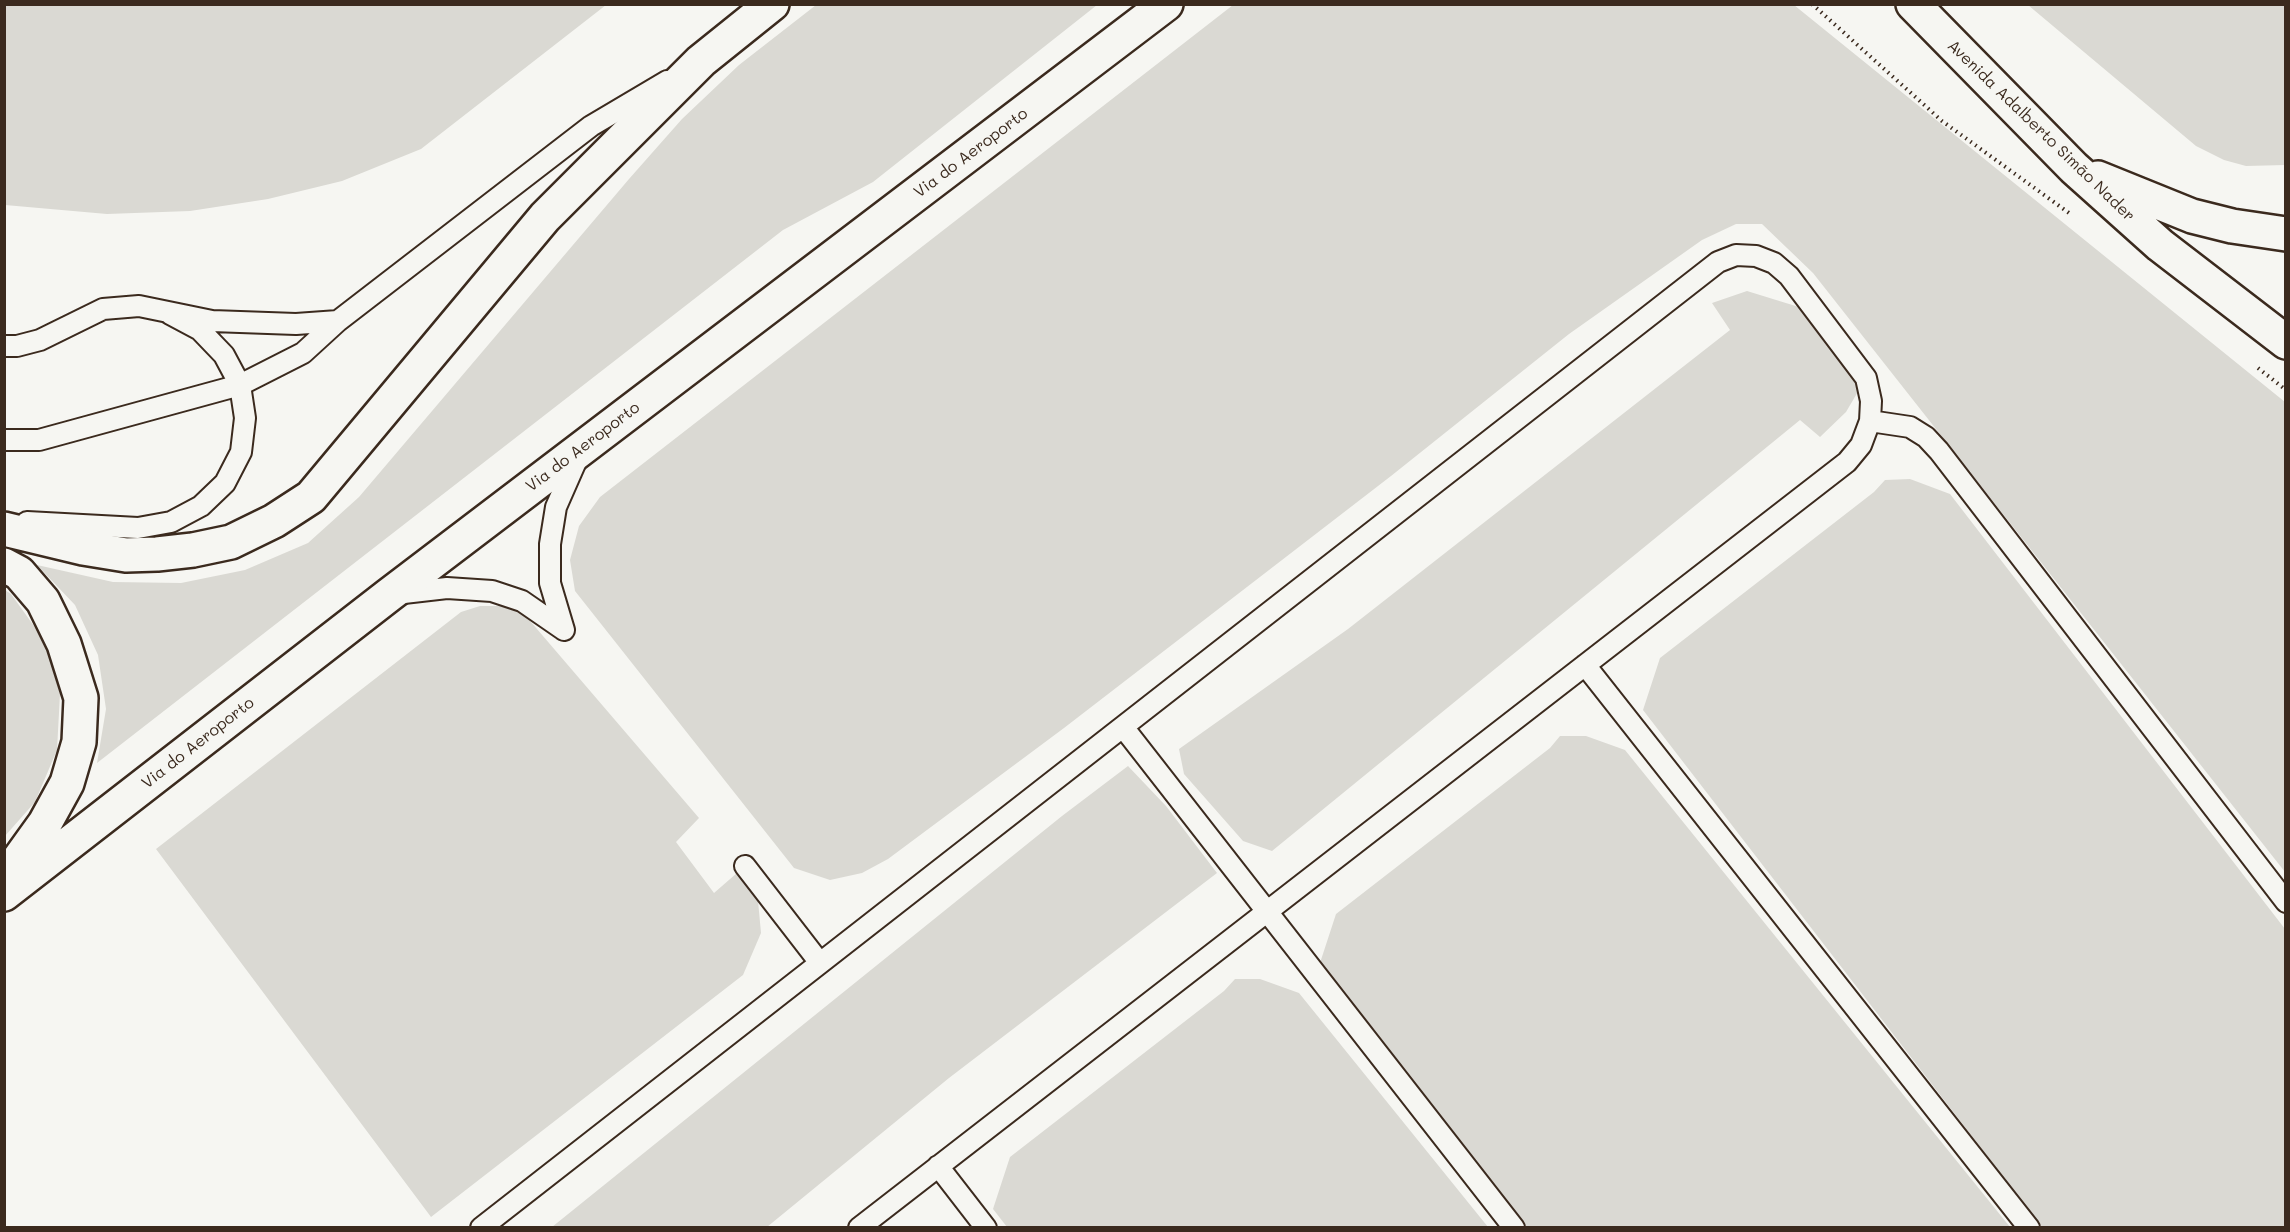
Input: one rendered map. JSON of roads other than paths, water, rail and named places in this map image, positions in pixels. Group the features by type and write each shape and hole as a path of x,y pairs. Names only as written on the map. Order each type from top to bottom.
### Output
{"street":[{"path":"4,529 83,548 126,555 157,554 193,550 231,542 274,521 311,497 545,217 701,60 772,4"},
{"name":"Via do Aeroporto","path":"4,894 389,595 1166,4"},
{"name":"Avenida Adalberto Simão Nader","path":"1913,4 2074,168 2160,245 2286,342"},
{"path":"2074,168 2192,216 2232,226 2281,232"},
{"path":"4,565 18,573 43,601 64,644 81,698 79,742 67,783 45,823 4,880"}],"lane":[{"path":"4,441 39,440 240,385 303,352 338,321 591,126 701,60"},
{"path":"481,1227 1718,262 1737,255 1756,256 1774,263 1788,276 1866,378 1871,401 1870,421 1861,445 1847,462 859,1227"},
{"path":"4,346 17,346 40,340 103,309 138,306 212,321 296,324 338,321"},
{"path":"4,521 138,528 171,522 201,506 225,483 241,452 245,418 240,385 224,355 208,338 200,330 170,314"},
{"path":"1870,421 1910,428 1926,437 2286,902"},
{"path":"389,595 447,588 492,591 522,601 564,630 550,583 550,544 556,507 581,448"},
{"path":"1585,665 2029,1227"},
{"path":"1123,727 1514,1227"},
{"path":"745,866 820,963"},
{"path":"938,1166 986,1227"}]}
